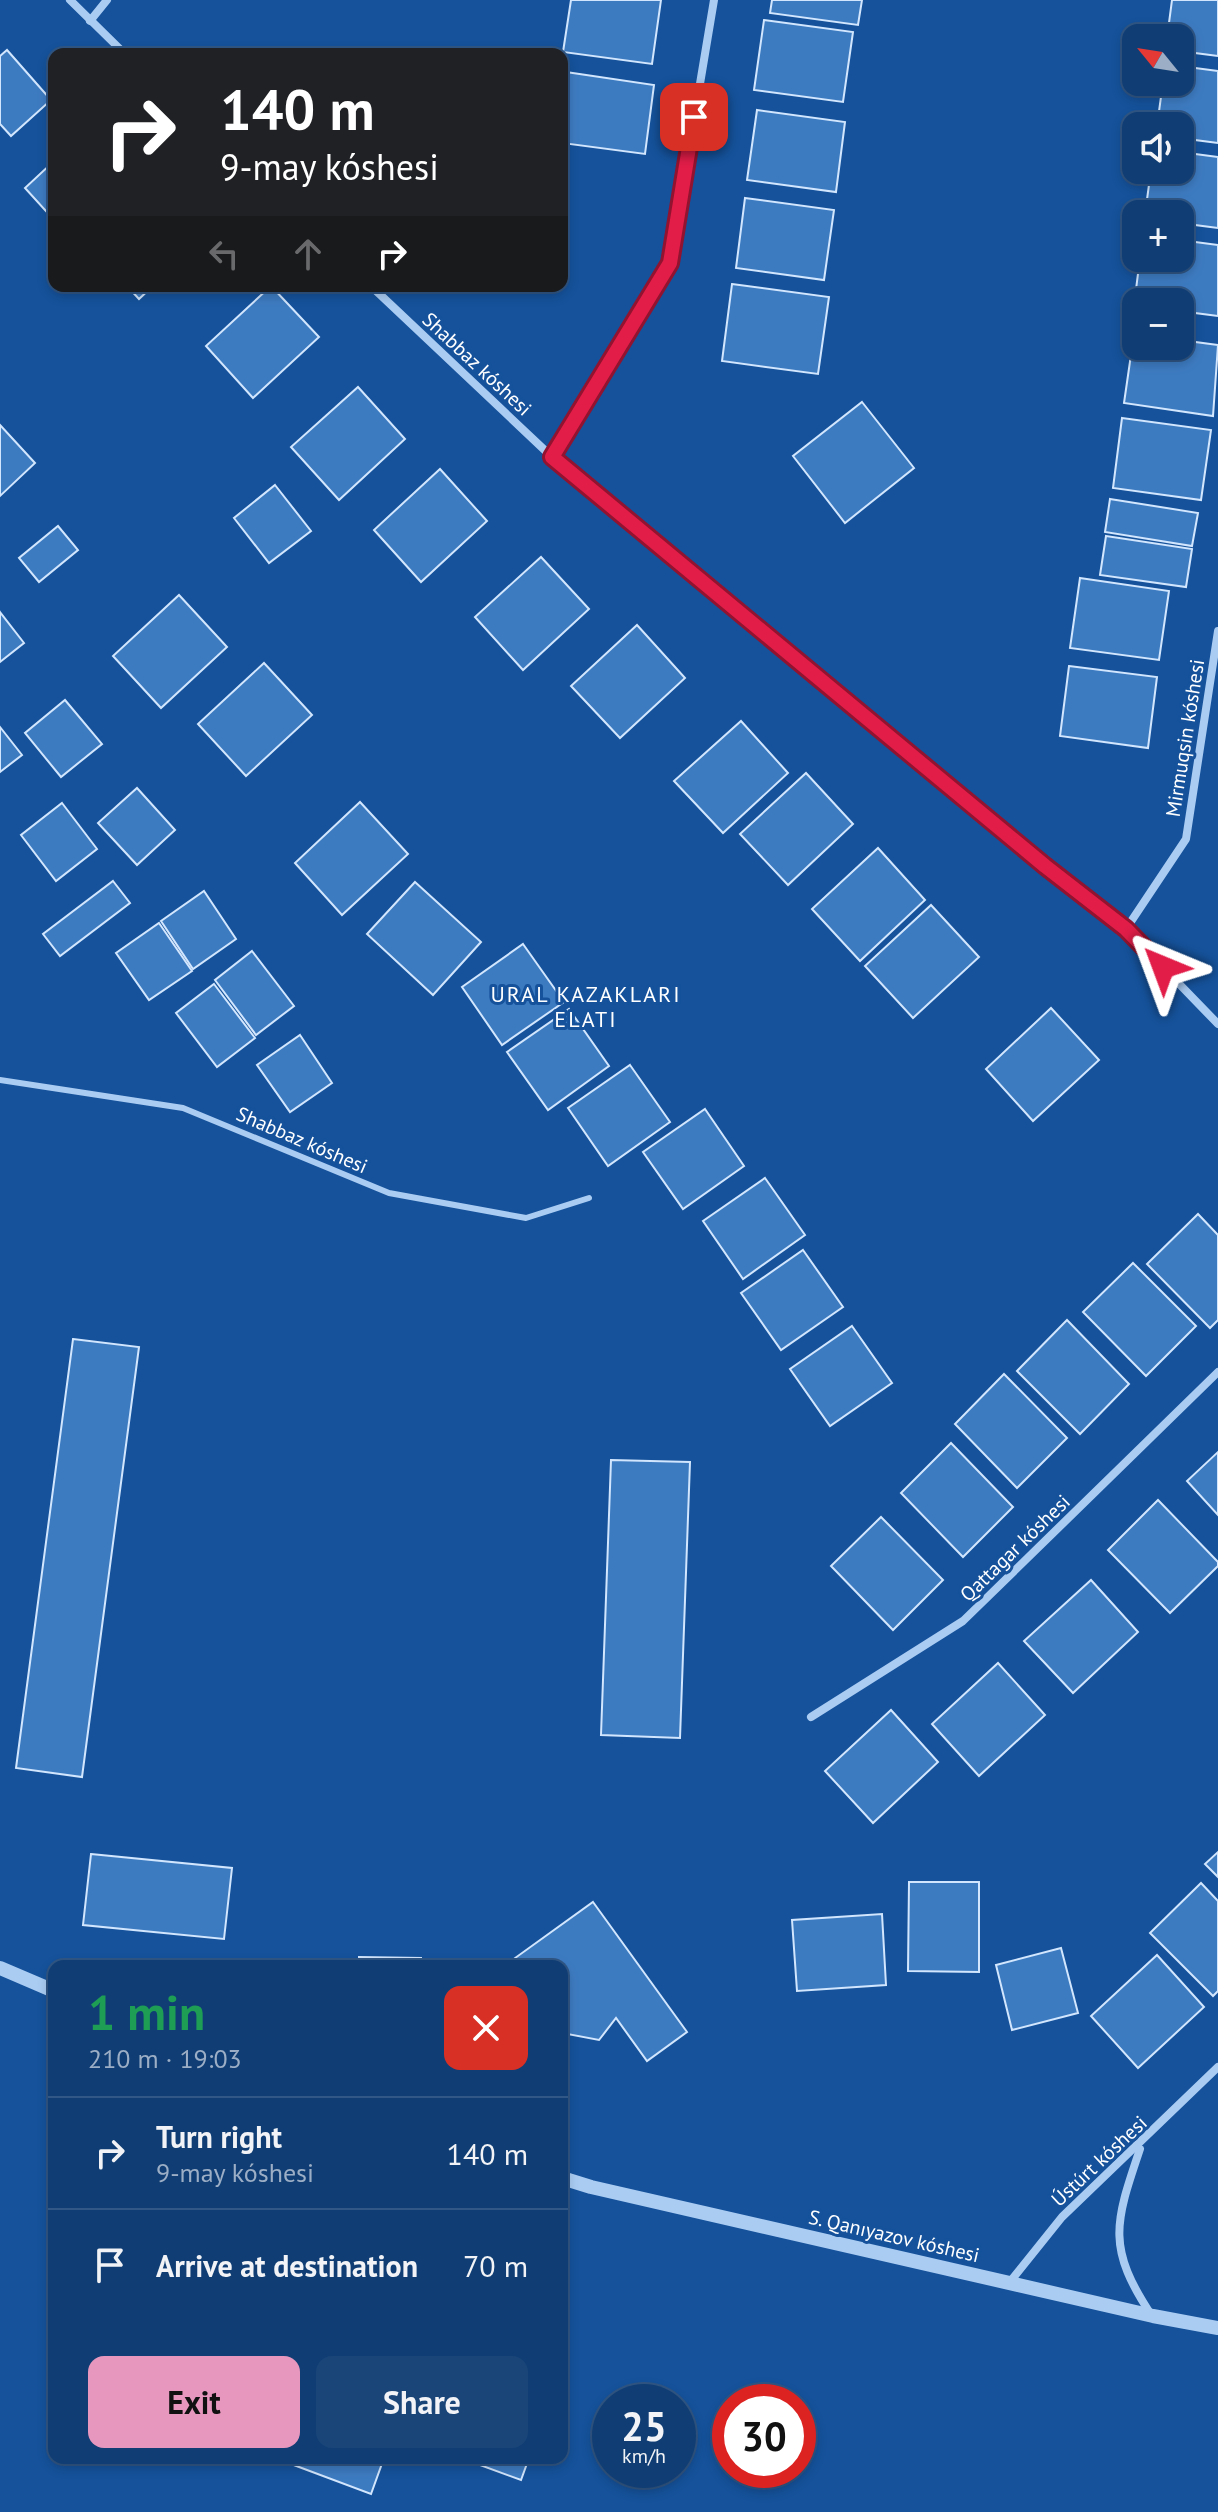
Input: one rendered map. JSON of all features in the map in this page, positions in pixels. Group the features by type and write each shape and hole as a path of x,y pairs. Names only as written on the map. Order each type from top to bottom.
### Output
{"street":[{"path":"70,0 119,48"},
{"path":"90,21 107,0"},
{"path":"552,457 670,263 714,0"},
{"name":"Shabbaz kóshesi","path":"377,292 552,457 1045,866 1126,929 1218,1024"},
{"name":"Mirmuqsin kóshesi","path":"1126,929 1186,839 1218,631"},
{"name":"Qattagar kóshesi","path":"811,1717 963,1621 1218,1372"},
{"path":"0,1968 48,1988"},
{"name":"Ústúrt kóshesi","path":"1009,2283 1062,2217 1141,2145 1218,2067"},
{"path":"1141,2145 1122,2202 1119,2242 1128,2279 1153,2316"},
{"name":"S. Qanıyazov kóshesi","path":"568,2179 1153,2316 1218,2328"}],"lane":[{"name":"Shabbaz kóshesi","path":"0,1080 183,1108 389,1193 526,1218 589,1198"}],"building":[{"path":"571,0 661,0 652,64 568,53 568,48 564,48"},
{"path":"772,0 862,0 858,25 770,13"},
{"path":"1172,0 1218,0 1218,56 1194,53 1194,24 1169,24"},
{"path":"764,20 853,32 843,102 754,90"},
{"path":"7,50 48,97 48,103 11,136 0,124 0,56"},
{"path":"1194,68 1218,71 1218,143 1194,140 1194,112 1159,112 1161,96 1194,96"},
{"path":"568,72 654,85 645,154 568,144"},
{"path":"757,110 845,122 836,192 747,180"},
{"path":"1194,154 1218,157 1218,228 1194,225 1194,200 1147,200 1149,184 1194,184"},
{"path":"48,167 48,213 25,188"},
{"path":"745,198 834,210 824,280 736,268"},
{"path":"1194,242 1218,245 1218,316 1194,313 1194,288 1136,288 1138,272 1194,272"},
{"path":"732,284 829,297 818,374 722,361"},
{"path":"133,292 147,292 139,299"},
{"path":"264,292 277,292 319,337 253,398 206,346"},
{"path":"1194,342 1218,345 1213,416 1124,403 1130,360 1194,360"},
{"path":"358,387 405,439 339,500 291,447"},
{"path":"862,402 914,468 845,523 793,456"},
{"path":"1122,418 1211,430 1201,500 1113,488"},
{"path":"0,425 35,463 0,496"},
{"path":"440,469 487,521 421,582 374,530"},
{"path":"275,485 311,531 269,563 234,518"},
{"path":"1110,499 1198,513 1192,546 1105,532"},
{"path":"58,526 78,550 39,582 19,558"},
{"path":"1106,536 1192,549 1186,587 1100,575"},
{"path":"541,557 589,609 523,670 475,617"},
{"path":"1080,578 1169,591 1159,660 1070,648"},
{"path":"179,595 227,647 161,708 113,656"},
{"path":"0,612 24,643 0,662"},
{"path":"637,625 685,678 620,738 571,686"},
{"path":"264,663 312,715 246,776 198,724"},
{"path":"1069,666 1157,677 1148,748 1060,736"},
{"path":"65,700 102,744 61,777 25,733"},
{"path":"741,721 788,773 723,833 674,781"},
{"path":"0,727 22,755 0,772"},
{"path":"806,773 853,824 788,885 740,834"},
{"path":"137,788 175,830 137,865 98,823"},
{"path":"360,802 408,854 342,915 295,863"},
{"path":"62,803 97,849 56,881 21,835"},
{"path":"878,848 925,900 860,961 812,909"},
{"path":"113,881 130,903 60,956 43,934"},
{"path":"415,882 481,942 433,995 367,934"},
{"path":"204,891 236,939 193,969 161,921"},
{"path":"931,905 979,957 913,1018 865,966"},
{"path":"159,923 192,971 149,1000 116,953"},
{"path":"523,944 564,1002 502,1045 462,987"},
{"path":"252,951 294,1006 256,1035 215,980"},
{"path":"214,984 255,1038 217,1067 176,1013"},
{"path":"1051,1008 1099,1060 1033,1121 986,1069"},
{"path":"569,1009 609,1066 548,1110 507,1052"},
{"path":"300,1035 332,1083 290,1112 257,1065"},
{"path":"630,1065 670,1122 608,1166 568,1108"},
{"path":"705,1109 744,1166 683,1209 643,1152"},
{"path":"765,1178 805,1235 743,1279 703,1221"},
{"path":"1198,1214 1218,1235 1218,1320 1210,1328 1147,1264"},
{"path":"803,1250 843,1307 781,1350 741,1293"},
{"path":"1133,1263 1196,1326 1146,1376 1083,1312"},
{"path":"1067,1320 1129,1384 1080,1434 1017,1371"},
{"path":"852,1326 892,1383 830,1426 790,1369"},
{"path":"73,1339 139,1347 82,1777 16,1768"},
{"path":"1004,1374 1067,1438 1017,1488 955,1424"},
{"path":"951,1443 1013,1507 963,1557 901,1493"},
{"path":"1218,1452 1218,1515 1187,1481"},
{"path":"611,1460 690,1462 680,1738 601,1735"},
{"path":"1158,1500 1218,1562 1218,1566 1170,1613 1108,1550"},
{"path":"881,1517 943,1580 893,1630 831,1566"},
{"path":"1091,1580 1138,1632 1073,1693 1024,1641"},
{"path":"998,1663 1045,1715 979,1776 932,1724"},
{"path":"891,1710 938,1762 873,1823 825,1771"},
{"path":"1218,1852 1218,1877 1205,1864"},
{"path":"91,1854 232,1868 224,1939 83,1925"},
{"path":"909,1882 979,1882 979,1972 908,1971"},
{"path":"1201,1883 1218,1901 1218,1991 1213,1996 1150,1933"},
{"path":"593,1902 687,2032 647,2061 616,2018 599,2040 568,2034 568,1960 512,1960"},
{"path":"882,1914 886,1985 797,1991 792,1920"},
{"path":"1061,1948 1078,2013 1012,2030 996,1965"},
{"path":"1157,1955 1204,2007 1138,2068 1091,2016"},
{"path":"359,1957 421,1958 421,1960 359,1960"},
{"path":"291,2464 382,2464 371,2494"},
{"path":"477,2464 527,2464 521,2480"}],"district":[{"name":"URAL KAZAKLARI ELATI","path":"586,1006"}],"route":[{"path":"694,117 670,263 552,457 1045,866 1126,929 1163,967"}]}
